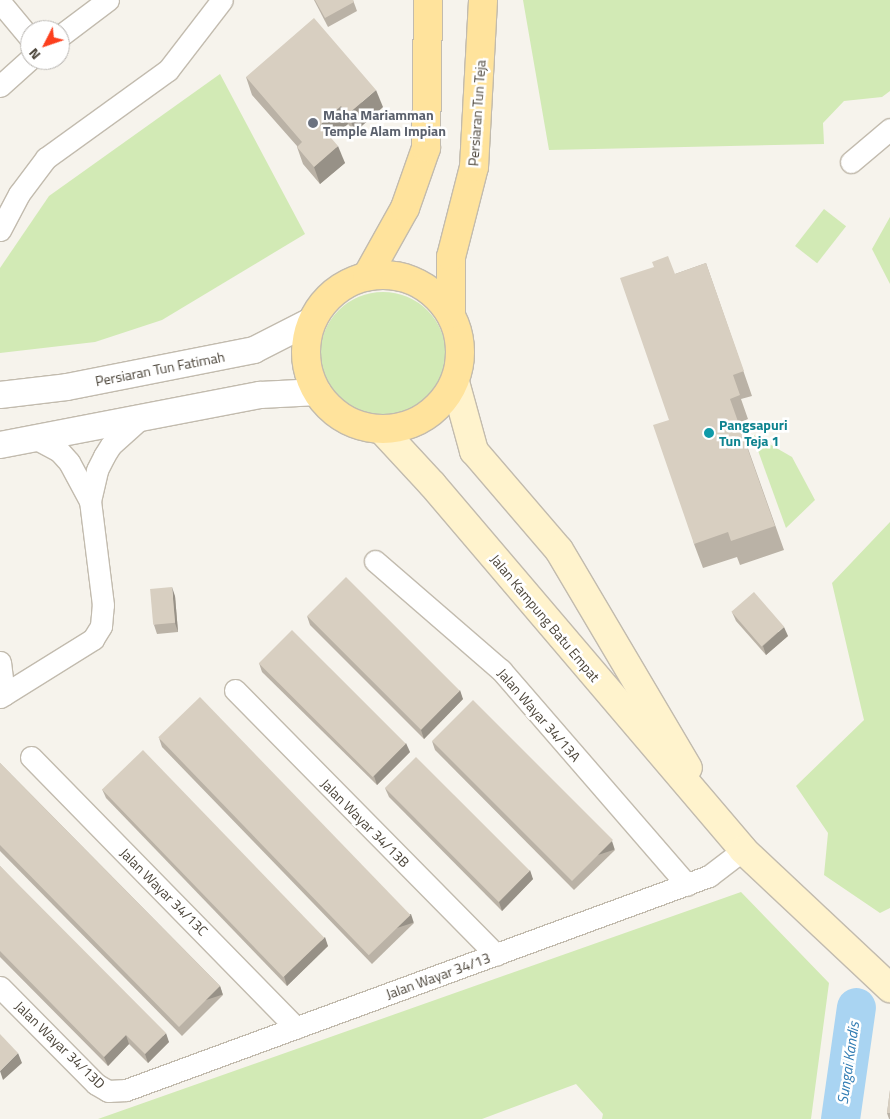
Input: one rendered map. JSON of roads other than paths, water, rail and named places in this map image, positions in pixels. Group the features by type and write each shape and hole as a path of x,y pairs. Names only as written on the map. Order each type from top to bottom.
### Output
{"main road":[{"path":"367,276 406,208 426,148 428,0"},
{"name":"Persiaran Tun Teja","path":"451,314 451,257 474,167 483,0"},
{"path":"394,275 417,282 436,295 451,314 460,344 460,359 455,382 442,402 424,417 403,426 381,429 358,424 339,414 318,392 311,378 306,351 313,320 322,305 342,286 367,276 394,275"},
{"name":"Jalan Kampung Batu Empat","path":"455,382 474,451 559,550 680,751 708,809"},
{"name":"Jalan Kampung Batu Empat","path":"381,429 432,484 743,850 890,988"}],"street":[{"path":"70,28 108,0"},
{"path":"0,230 19,194 46,158 168,70 222,0"},
{"path":"0,2 20,26"},
{"path":"0,86 20,68"},
{"path":"851,162 890,129"},
{"name":"Persiaran Tun Fatimah","path":"0,395 66,386 254,350 313,320"},
{"path":"0,445 260,394 318,392"},
{"path":"0,662 2,696 93,639 101,626 103,605 90,501 97,470 104,456 140,419"},
{"path":"36,439 59,451 70,462 90,501"},
{"name":"Jalan Wayar 34/13A","path":"375,561 501,670 687,885"},
{"name":"Jalan Wayar 34/13B","path":"235,690 496,955"},
{"name":"Jalan Wayar 34/13C","path":"31,757 296,1028"},
{"name":"Jalan Wayar 34/13","path":"126,1090 687,885 709,876 743,850"},
{"name":"Jalan Wayar 34/13D","path":"0,987 96,1084 108,1091 126,1090"}],"waterway":[{"name":"Sungai Kandis","path":"840,1119 856,1007"}],"place":[{"name":"Maha Mariamman Temple Alam Impian","path":"313,123"},
{"name":"Pangsapuri Tun Teja 1","path":"709,433"}]}
